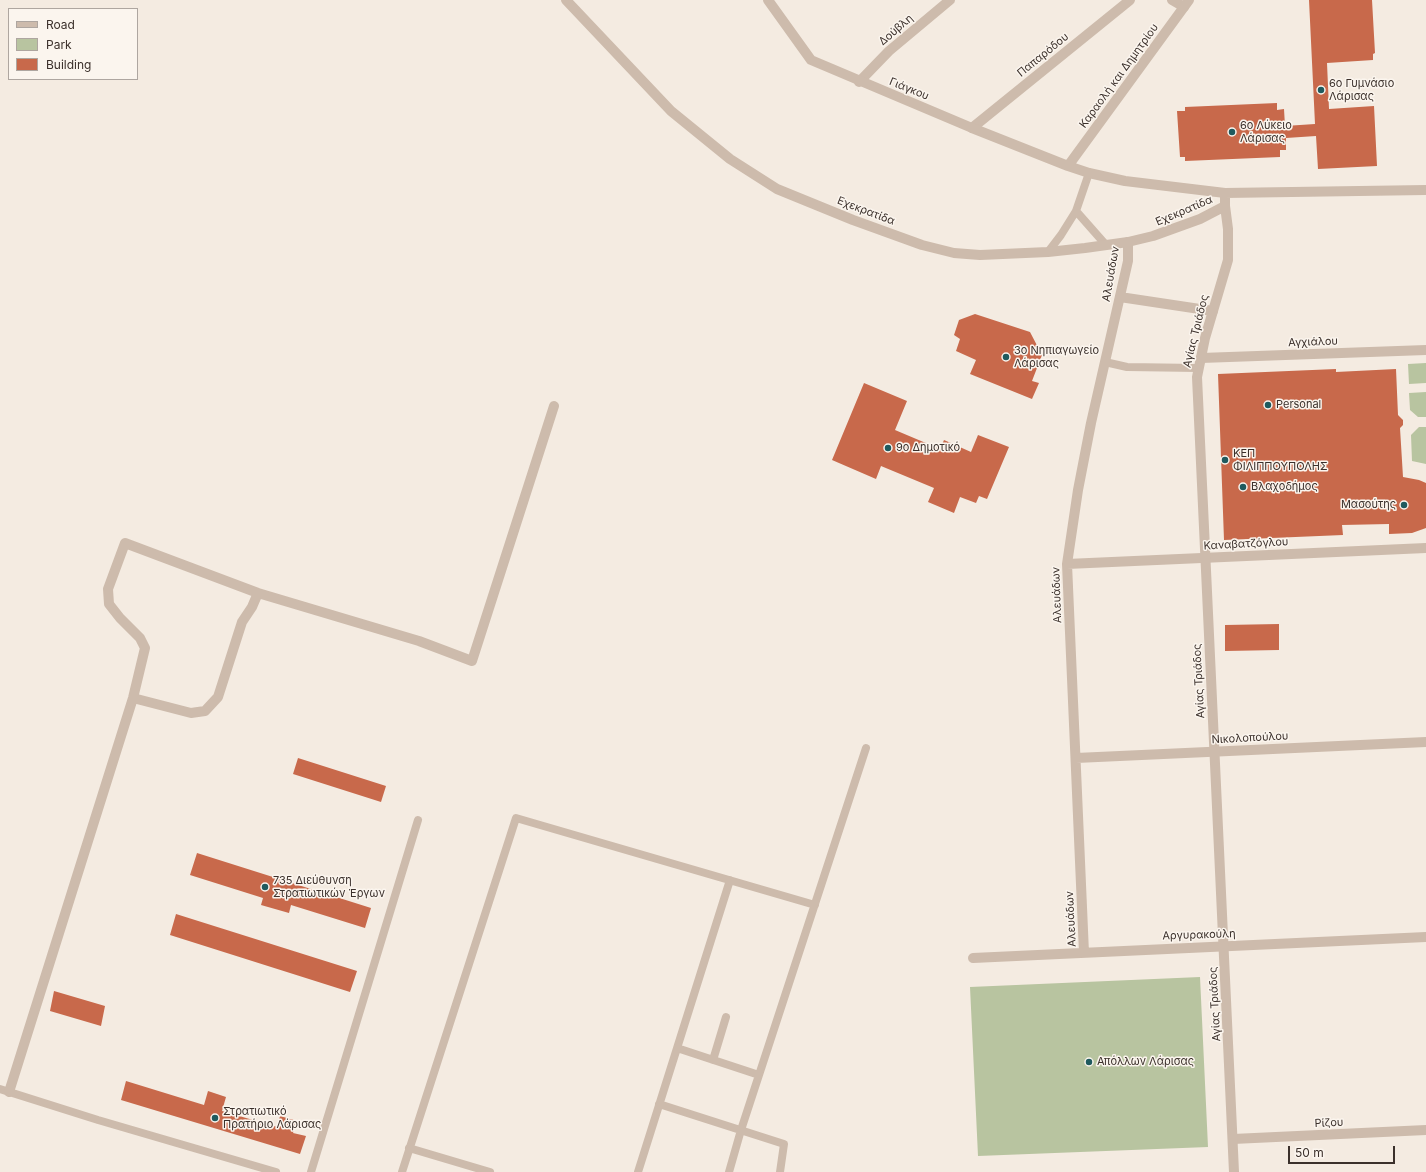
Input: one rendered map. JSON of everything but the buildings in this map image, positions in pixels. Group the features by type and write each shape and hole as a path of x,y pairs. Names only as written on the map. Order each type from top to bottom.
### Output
{"street":[{"name":"Εχεκρατίδα","path":"566,0 671,112 730,159 777,189 922,245 954,253 992,255 1048,252 1106,245 1153,236 1214,213 1225,206"},
{"name":"Δούβλη","path":"859,82 889,51 950,0"},
{"name":"Παπαρόδου","path":"972,128 1130,0"},
{"path":"1172,0 1186,3"},
{"name":"Γιάγκου","path":"770,1 811,60 859,82 972,128 1089,173 1125,182 1225,193 1426,190"},
{"name":"Καραολή και Δημητρίου","path":"1068,166 1186,3"},
{"name":"Αγίας Τριάδος","path":"1225,193 1228,229 1228,260 1198,368 1234,1172"},
{"name":"Αλευάδων","path":"1084,953 1067,564 1078,490 1128,261 1128,242"},
{"path":"1120,297 1213,311"},
{"name":"Αγχιάλου","path":"1201,358 1426,350"},
{"path":"4,1090 133,698 145,648 140,638 120,618 109,604 108,589 125,543 258,593 419,641 472,660 554,406"},
{"name":"Καναβατζόγλου","path":"1067,564 1426,548"},
{"path":"133,698 191,713 205,711 218,697 242,622 252,607 258,593"},
{"name":"Νικολοπούλου","path":"1076,758 1426,742"},
{"name":"Αργυρακούλη","path":"972,958 1426,937"},
{"name":"Ρίζου","path":"1233,1139 1426,1130"}],"lane":[{"path":"1048,252 1061,236 1076,211 1089,173"},
{"path":"1076,211 1106,245"},
{"path":"1105,362 1127,367 1198,368"},
{"path":"729,1172 741,1130 866,748"},
{"path":"402,1172 516,818 815,905"},
{"path":"311,1172 418,820"},
{"path":"638,1172 730,880"},
{"path":"713,1060 726,1017"},
{"path":"677,1048 759,1075"},
{"path":"4,1090 98,1120 276,1172"},
{"path":"659,1104 784,1144 780,1172"},
{"path":"409,1148 490,1172"}],"green space":[{"path":"1426,363 1426,383 1409,384 1408,364"},
{"path":"1426,392 1426,417 1418,417 1410,410 1409,393"},
{"path":"1419,427 1426,427 1426,464 1412,461 1411,435"},
{"name":"Απόλλων Λάρισας","path":"1200,977 1208,1147 978,1156 970,987"}],"place":[{"name":"6ο Γυμνάσιο Λάρισας","path":"1321,90"},
{"name":"6ο Λύκειο Λάρισας","path":"1232,132"},
{"name":"3o Νηπιαγωγείο Λάρισας","path":"1006,357"},
{"name":"Personal","path":"1268,405"},
{"name":"9ο Δημοτικό","path":"888,448"},
{"name":"ΚΕΠ ΦΙΛΙΠΠΟΥΠΟΛΗΣ","path":"1225,460"},
{"name":"Βλαχοδήμος","path":"1243,487"},
{"name":"Μασούτης","path":"1404,505"},
{"name":"735 Διεύθυνση Στρατιωτικών Έργων","path":"265,887"},
{"name":"Απόλλων Λάρισας","path":"1089,1062"},
{"name":"Στρατιωτικό Πρατήριο Λάρισας","path":"215,1118"}]}
